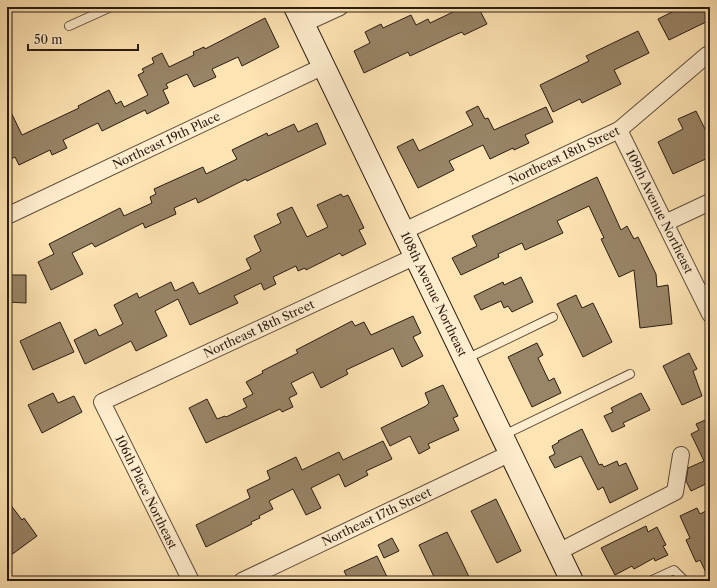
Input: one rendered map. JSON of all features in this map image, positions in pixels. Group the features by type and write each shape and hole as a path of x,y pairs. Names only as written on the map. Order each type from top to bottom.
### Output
{"main road":[{"name":"108th Avenue Northeast","path":"299,16 572,581"}],"street":[{"path":"299,16 340,7"},
{"name":"Northeast 18th Street","path":"404,231 619,130 707,55"},
{"name":"Northeast 19th Place","path":"9,215 324,66"},
{"name":"109th Avenue Northeast","path":"619,130 710,314"},
{"path":"664,223 710,202"},
{"name":"Northeast 18th Street","path":"102,402 416,256"},
{"name":"106th Place Northeast","path":"102,402 191,581"},
{"name":"Northeast 17th Street","path":"242,581 507,444"},
{"path":"558,552 675,492 681,455"}],"lane":[{"path":"69,26 111,7"},
{"path":"466,359 553,317"},
{"path":"507,444 630,374"},
{"path":"650,581 674,570 685,581"}],"building":[{"path":"451,7 478,7 487,24 464,35 462,32 410,56 408,52 364,73 354,51 370,43 365,32 381,24 383,28 411,15 416,25 428,19 430,23 453,12"},
{"path":"682,7 703,7 710,20 669,40 658,19"},
{"path":"265,18 279,47 242,66 238,57 212,69 216,77 194,87 187,74 166,84 168,88 163,90 169,103 147,114 145,110 102,131 98,123 63,140 67,148 52,155 50,150 19,165 15,157 7,161 7,104 22,135 79,108 78,106 109,90 116,104 121,101 124,107 148,95 138,75 144,72 142,69 154,63 152,58 162,53 169,67 194,55 193,52 204,47 205,49"},
{"path":"638,31 649,53 614,70 621,84 582,103 580,99 553,112 540,85 589,61 586,56"},
{"path":"478,106 485,119 488,118 494,130 546,107 553,122 525,135 529,143 514,150 513,148 490,159 483,145 449,161 454,170 418,188 397,147 413,139 419,151 473,125 466,112"},
{"path":"696,111 710,139 710,157 673,174 658,142 683,129 678,119"},
{"path":"317,123 326,144 247,181 246,179 198,203 196,198 174,208 176,214 145,228 143,223 95,247 92,243 72,253 83,274 51,290 38,262 54,254 49,244 120,208 124,216 152,203 150,197 156,194 154,189 203,167 206,174 237,159 232,150 267,133 268,136 294,124 298,132"},
{"path":"597,177 621,230 627,226 634,239 638,237 656,274 657,287 668,285 672,324 640,328 634,270 619,277 601,239 604,238 589,206 557,221 563,233 525,250 522,243 498,254 499,257 461,275 452,258 477,246 472,236"},
{"path":"341,194 343,197 348,195 364,228 359,230 366,244 342,256 340,253 306,270 305,268 298,271 296,266 273,277 276,284 264,290 261,283 234,296 238,303 190,325 178,299 155,311 167,336 136,351 131,341 85,364 74,340 96,329 99,336 123,324 114,305 137,293 139,298 171,282 175,291 193,282 199,294 251,269 246,259 261,251 254,236 281,223 277,214 292,207 307,237 328,227 317,205"},
{"path":"7,275 26,275 26,303 7,302"},
{"path":"521,277 533,302 512,312 508,306 504,308 501,301 481,310 474,296 503,282 504,285"},
{"path":"576,295 582,308 593,303 612,342 583,357 557,304"},
{"path":"413,316 421,333 413,337 423,356 402,367 393,348 346,370 348,374 321,388 313,372 291,383 297,394 289,398 293,407 282,412 280,409 206,443 189,408 207,399 217,419 226,417 247,407 243,399 253,394 246,382 263,373 262,371 298,353 296,350 352,321 355,326 364,322 371,335"},
{"path":"60,322 74,352 33,370 20,341"},
{"path":"537,343 543,355 538,358 549,381 554,378 561,393 532,407 508,357"},
{"path":"689,353 697,369 693,371 702,396 682,405 663,366"},
{"path":"443,385 458,416 453,418 459,430 428,444 430,448 419,454 410,436 390,446 381,428 426,406 429,403 425,393"},
{"path":"53,393 58,403 74,396 82,412 42,433 28,405"},
{"path":"641,393 650,410 623,423 625,426 612,432 604,416 613,412 611,408"},
{"path":"710,418 710,482 691,491 686,481 688,468 704,461 691,434 699,430 696,424"},
{"path":"582,429 599,465 602,464 604,467 617,461 619,466 626,463 638,489 610,503 603,487 598,490 581,456 555,468 549,457 555,454 552,446 559,442 558,441"},
{"path":"383,441 392,459 366,471 368,475 345,487 339,474 311,488 321,508 306,515 293,489 269,501 273,509 259,516 260,518 251,522 252,524 206,547 196,525 250,498 247,490 270,479 267,471 296,457 302,470 339,452 343,460"},
{"path":"496,499 521,551 497,563 471,511"},
{"path":"7,500 22,520 24,518 37,536 7,558"},
{"path":"697,508 700,514 710,509 710,581 700,560 696,562 686,540 690,538 680,516"},
{"path":"646,526 648,532 657,527 666,545 663,546 668,555 655,561 654,558 634,569 632,566 615,575 601,548"},
{"path":"447,532 471,581 436,581 419,545"},
{"path":"392,538 399,551 384,558 378,545"},
{"path":"377,556 389,581 349,581 344,571"}]}
